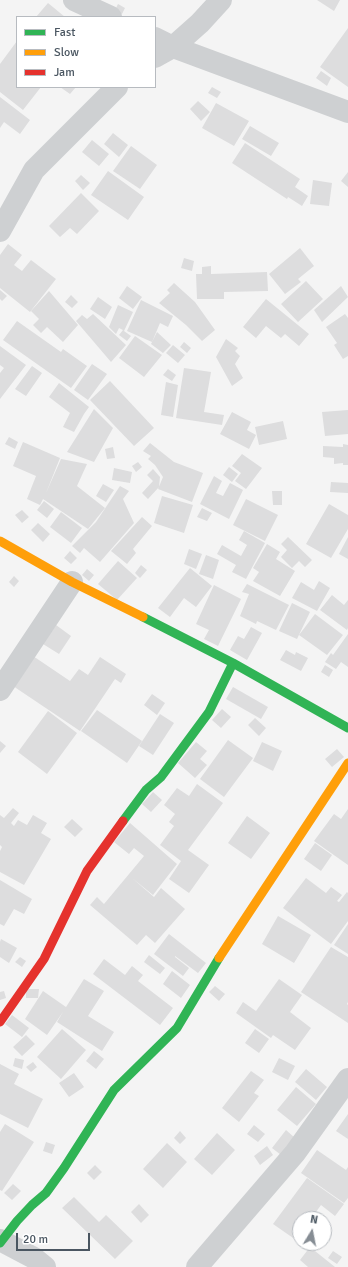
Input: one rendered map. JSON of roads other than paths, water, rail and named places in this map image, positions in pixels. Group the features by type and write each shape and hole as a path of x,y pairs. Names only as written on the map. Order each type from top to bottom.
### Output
{"street":[{"path":"74,0 109,16"},
{"path":"161,47 200,23 221,0"},
{"path":"161,47 348,112"},
{"path":"0,231 34,170 116,88"},
{"path":"0,541 72,582 233,663 348,728"},
{"path":"0,690 72,582"},
{"path":"0,1022 44,959 87,871 146,790 161,777 209,712 233,663"},
{"path":"45,1267 34,1258 0,1241 32,1205 46,1193 64,1168 114,1090 177,1028 228,943 348,763"},
{"path":"197,1267 294,1154 348,1079"}]}
